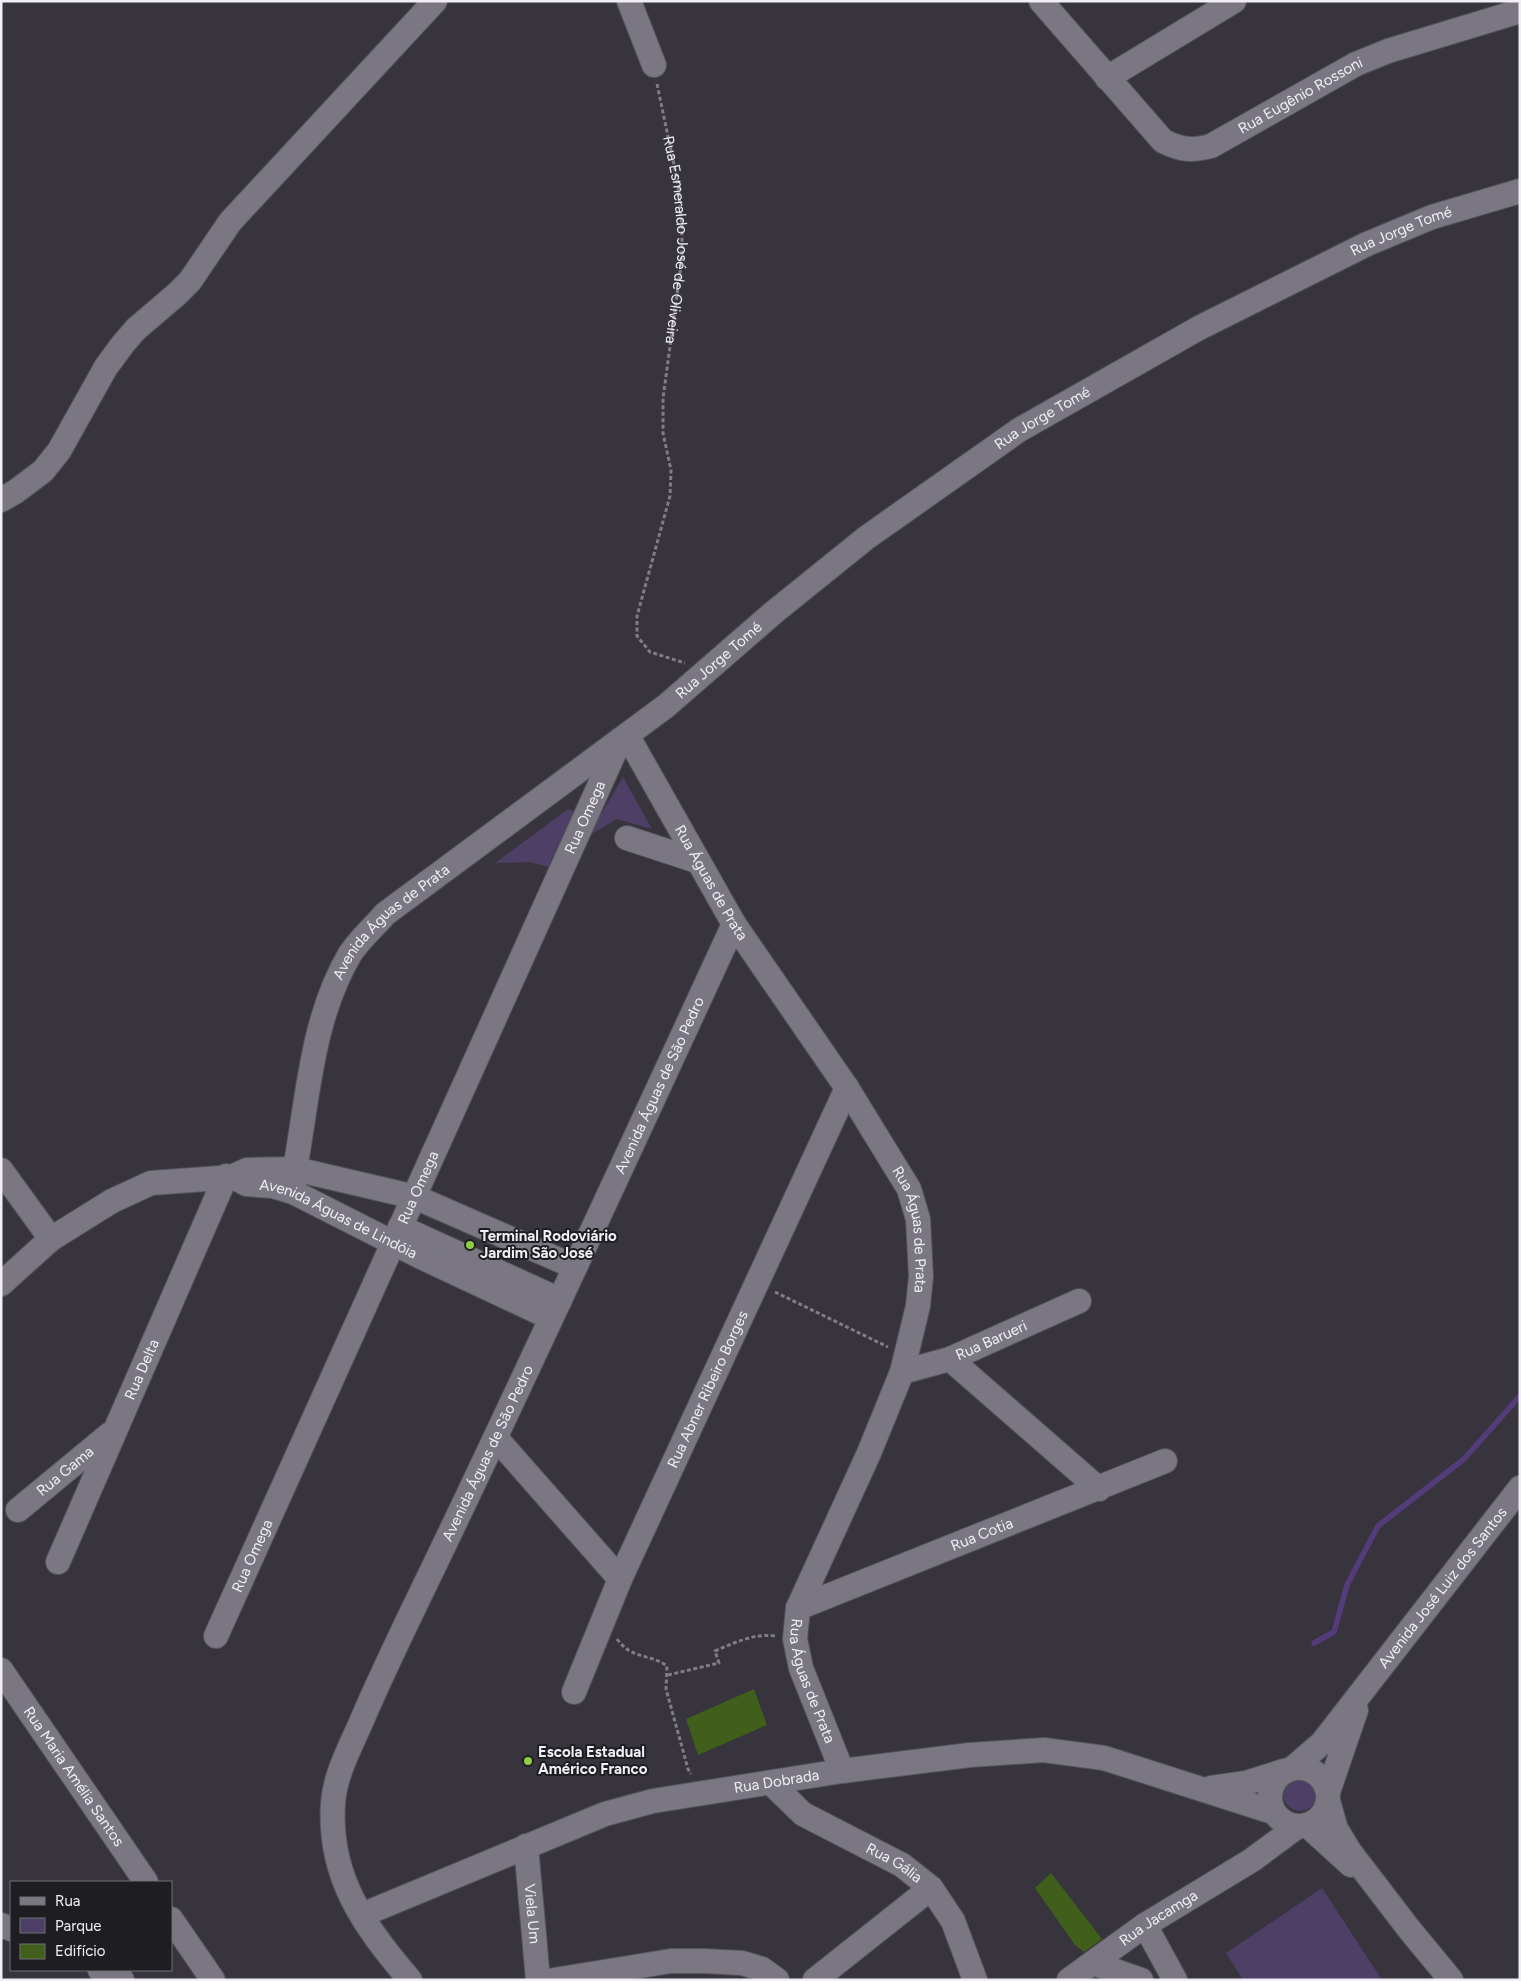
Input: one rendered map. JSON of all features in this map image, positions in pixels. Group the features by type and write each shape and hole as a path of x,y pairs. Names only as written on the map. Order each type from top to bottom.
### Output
{"street":[{"path":"1,500 43,471 58,451 106,367 123,344 136,329 178,294 190,281 230,222 435,1"},
{"path":"629,1 654,65"},
{"name":"Rua Eugênio Rossoni","path":"1042,1 1163,141 1178,148 1193,150 1211,146 1356,64 1388,51 1520,11"},
{"path":"1107,78 1234,1"},
{"name":"Rua Jorge Tomé","path":"624,737 666,706 773,612 866,538 1019,430 1199,328 1367,244 1432,217 1520,191"},
{"name":"Rua Águas de Prata","path":"624,737 734,924 847,1088 909,1190 918,1219 921,1276 918,1306 905,1364 869,1453 798,1608 795,1639 801,1668 842,1771"},
{"name":"Avenida Águas de Prata","path":"294,1180 320,1022 329,994 351,953 385,914 624,737"},
{"name":"Rua Omega","path":"216,1636 404,1218 624,737"},
{"path":"627,838 696,861"},
{"name":"Avenida Águas de São Pedro","path":"410,1980 380,1945 349,1895 337,1864 333,1800 341,1770 376,1688 496,1438 734,924"},
{"name":"Rua Abner Ribeiro Borges","path":"574,1692 620,1579 847,1088"},
{"path":"1,1170 50,1239"},
{"name":"Avenida Águas de Lindóia","path":"230,1176 247,1170 294,1180 404,1218 564,1292"},
{"path":"1,1284 50,1239 112,1201 151,1183 230,1176"},
{"name":"Rua Delta","path":"58,1562 114,1432 230,1176"},
{"name":"Avenida Águas de Lindóia","path":"294,1180 404,1218"},
{"path":"404,1218 564,1292"},
{"name":"Rua Barueri","path":"905,1364 950,1359 1079,1301"},
{"path":"950,1359 1099,1489"},
{"name":"Rua Gama","path":"18,1510 114,1432"},
{"path":"496,1438 620,1579"},
{"name":"Rua Cotia","path":"798,1608 1165,1461"},
{"name":"Avenida José Luiz dos Santos","path":"1289,1770 1322,1743 1520,1488"},
{"name":"Rua Maria Amélia Santos","path":"1,1670 145,1881"},
{"name":"Avenida José Luiz dos Santos","path":"1328,1796 1364,1687"},
{"name":"Rua Dobrada","path":"362,1915 605,1814 653,1801 842,1771 970,1755 1044,1750 1104,1758 1207,1789 1289,1821"},
{"path":"1380,1890 1289,1821 1270,1798 1272,1786 1277,1777 1289,1770 1311,1770 1319,1775 1325,1782 1336,1829 1350,1852 1452,1980"},
{"name":"Rua Dobrada","path":"1207,1789 1246,1784 1289,1770"},
{"name":"Rua Gália","path":"772,1783 803,1814 902,1864 931,1888 953,1921 975,1980"},
{"path":"1289,1821 1321,1817 1328,1796"},
{"name":"Rua Jacamga","path":"1069,1980 1145,1925 1252,1860 1289,1821"},
{"name":"Viela Um","path":"526,1846 538,1980"},
{"path":"815,1980 931,1888"},
{"path":"172,1920 213,1980"},
{"path":"1145,1925 1175,1980"},
{"path":"554,1980 742,1963 762,1969 777,1980"},
{"path":"1093,1963 1141,1980"},
{"path":"102,1971 122,1980"}],"path":[{"name":"Rua Esmeraldo José de Oliveira","path":"654,65 678,184 682,228 682,258 663,398 663,433 671,470 670,496 638,616 637,636 650,652 708,670"},
{"path":"758,1284 905,1364"},
{"path":"604,1620 623,1648 632,1654 661,1662 667,1666 666,1689 688,1769 704,1793"},
{"path":"668,1675 718,1663 715,1651 744,1639 767,1635 795,1639"}],"green space":[{"path":"623,777 652,829 617,819 588,836"},
{"path":"568,809 575,812 548,867 530,862 495,863"},
{"path":"1300,1777 1312,1782 1317,1794 1312,1806 1300,1811 1288,1806 1283,1794 1288,1782"},
{"path":"1322,1888 1382,1980 1243,1980 1226,1953"}],"building":[{"path":"754,1689 767,1725 698,1755 686,1719"},
{"path":"1051,1873 1102,1939 1084,1952 1075,1945 1035,1888"}],"waterway":[{"path":"1314,1643 1334,1632 1347,1585 1378,1526 1464,1459 1520,1396"}],"place":[{"name":"Terminal Rodoviário Jardim São José","path":"470,1245"},
{"name":"Escola Estadual Américo Franco","path":"528,1761"}]}
